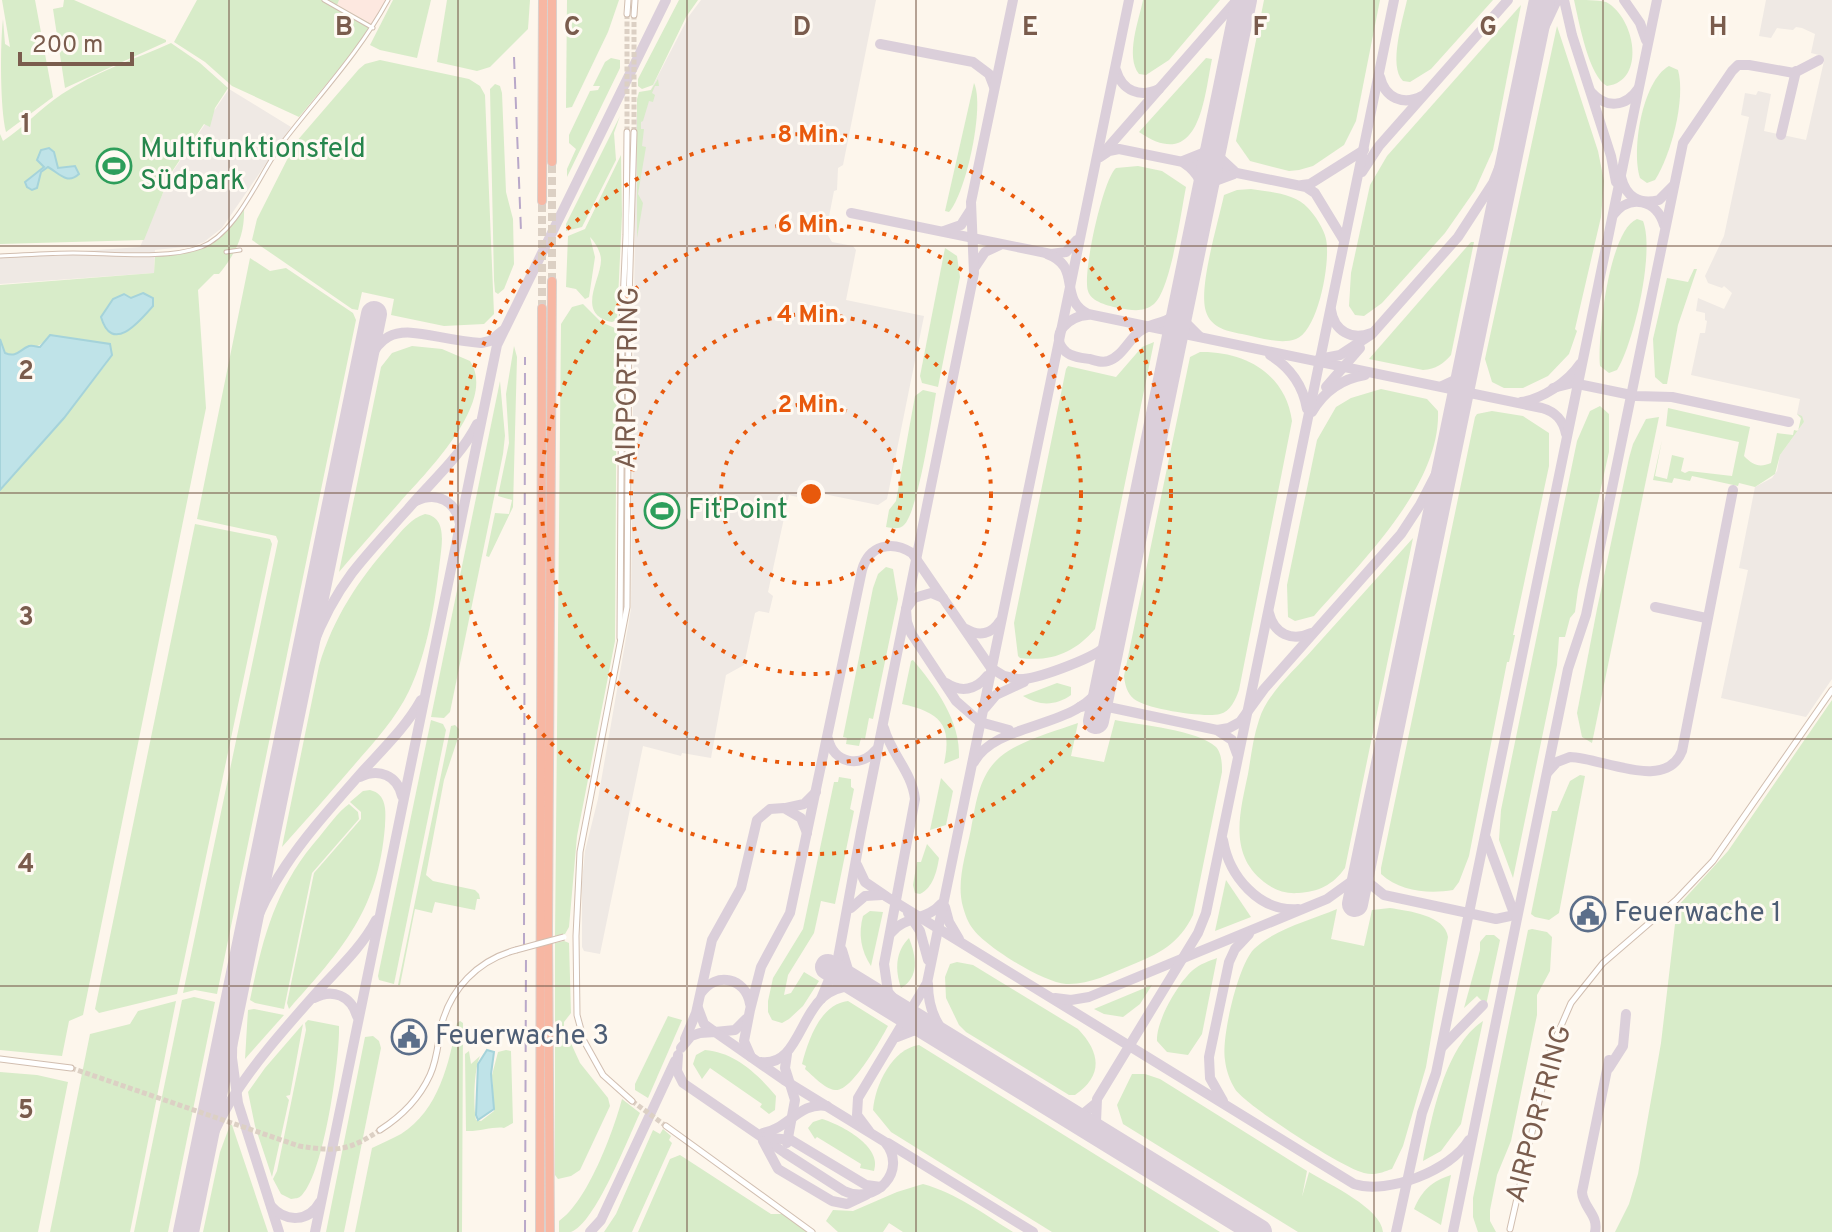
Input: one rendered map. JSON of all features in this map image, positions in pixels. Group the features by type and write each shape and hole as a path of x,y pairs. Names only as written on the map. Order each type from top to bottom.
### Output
{"highway":[{"path":"542,201 543,0"},
{"path":"552,0 552,162"},
{"path":"550,1232 548,929 552,281"},
{"path":"540,1232 542,308"}],"street":[{"path":"324,0 373,27"},
{"path":"0,256 74,253 137,255 189,250 208,244 227,228 284,140 341,73 388,0"},
{"path":"628,0 630,15 635,0"},
{"name":"AIRPORTRING","path":"630,132 627,607 580,852 576,936 577,1015 584,1041 603,1075 632,1101"},
{"path":"226,252 240,250"},
{"name":"AIRPORTRING","path":"1510,1229 1551,1049 1562,1020 1581,988 1603,963 1676,900 1726,844 1832,690"},
{"path":"380,1130 406,1110 423,1088 435,1060 444,1018 458,989 478,968 502,954 576,936"},
{"path":"0,1059 35,1061 71,1068"},
{"path":"666,1126 812,1232"}],"shaded area":[{"path":"329,0 388,0 374,26"},
{"path":"701,0 876,0 843,165 838,168 837,190 834,191 826,232 832,242 853,246 856,250 846,300 924,316 887,499 878,505 799,489 797,497 789,495 768,592 773,596 769,613 755,613 744,665 726,675 711,758 682,753 681,756 643,746 600,954 584,951 582,947 582,882 585,851 598,799 631,609 636,118 689,16"},
{"path":"1766,0 1832,0 1832,679 1806,717 1721,698 1748,570 1739,568 1755,487 1772,478 1777,471 1780,455 1804,422 1797,414 1800,399 1691,375 1700,333 1705,333 1707,321 1705,313 1696,311 1698,298 1724,309 1732,293 1724,286 1708,283 1705,276 1724,236 1749,117 1741,115 1745,93 1756,95 1758,91 1771,94 1764,131 1806,140 1824,61 1819,55 1811,53 1815,34 1802,28 1777,28 1771,38 1759,36"},
{"path":"229,89 291,127 222,228 194,246 155,250 154,273 0,284 0,257 140,247 171,174"}],"green space":[{"path":"2,0 35,0 53,97 6,132 1,76 3,19 5,44 10,47"},
{"path":"64,0 74,0 166,42 65,88 53,9 63,7"},
{"path":"197,0 339,0 337,5 371,24 353,52 299,117 232,86 205,62 174,42"},
{"path":"393,0 431,0 417,58 370,45"},
{"path":"447,0 530,0 528,29 490,67 477,71 437,62"},
{"path":"567,0 619,0 608,32 572,107 566,108"},
{"path":"679,0 698,0 686,17 653,85 642,89 638,86 638,79"},
{"path":"1143,0 1220,0 1169,60 1146,75 1139,74 1133,58 1134,38"},
{"path":"1264,0 1380,0 1356,121 1344,145 1313,166 1299,170 1289,171 1250,161 1236,141"},
{"path":"1407,0 1493,0 1431,69 1410,82 1403,81 1397,65 1398,42"},
{"path":"1574,0 1606,2 1624,21 1630,34 1632,61 1628,73 1620,82 1607,86 1595,72"},
{"path":"1521,5 1493,150 1475,190 1445,233 1382,303 1364,316 1355,315 1349,306 1351,273 1370,185 1387,156"},
{"path":"1557,26 1598,151 1604,181 1601,217 1577,331 1569,354 1548,376 1523,388 1504,388 1492,382 1485,359"},
{"path":"171,43 228,88 215,108 210,127 204,124 171,173 144,240 0,244 0,134 3,141 54,99 75,86"},
{"path":"611,58 620,60 620,68 567,177 567,169 576,149 569,143 569,135 590,91 598,90 600,86 593,86 605,62"},
{"path":"1206,58 1212,59 1206,93 1195,126 1187,138 1175,144 1159,143 1139,132"},
{"path":"380,60 469,79 480,86 485,95 494,314 484,324 444,326 391,315 394,299 362,292 358,310 352,309 252,240 257,219 296,142 359,69"},
{"path":"1669,66 1678,70 1678,111 1661,169 1655,180 1647,183 1640,178 1638,166 1641,118 1652,86"},
{"path":"658,79 659,86 655,86 652,93 655,95 653,102 649,101 641,122 641,129 644,129 642,146 646,147 638,194 643,203 637,238 637,99 639,92 651,90"},
{"path":"974,83 977,110 972,149 962,187 949,212 945,211"},
{"path":"495,84 500,86 502,93 506,192 513,219 514,264 504,289 498,294 494,280 490,89"},
{"path":"620,116 614,133 616,160 582,227 566,231 566,224"},
{"path":"621,155 622,215 617,320 612,322 601,318 592,304 601,260 590,237 595,257 589,297 585,299 576,289 566,287 568,236 585,229"},
{"path":"1138,166 1162,171 1186,187 1174,249 1160,296 1146,309 1137,310 1096,301 1088,291 1087,281 1095,227 1105,189 1116,168"},
{"path":"1251,189 1281,194 1303,203 1325,235 1327,263 1321,295 1311,323 1304,333 1290,341 1276,341 1224,329 1210,320 1205,308 1207,268 1224,195"},
{"path":"244,208 243,227 235,251 219,274 214,274 198,290 206,408 83,1015 69,1021 62,1056 0,1050 0,490 64,418 107,363 110,344 51,335 30,350 17,354 5,353 0,339 0,285 154,273 155,256 186,253 207,246 225,233"},
{"path":"1637,219 1643,221 1646,235 1641,297 1623,357 1617,370 1609,373 1600,366 1607,286 1619,243 1627,227"},
{"path":"1474,242 1451,355 1439,366 1423,370 1369,359"},
{"path":"945,248 957,256 960,277 938,387 922,383 920,376"},
{"path":"250,258 270,271 286,268 353,313 356,320 217,994 195,990 183,993 278,541 276,536 197,519"},
{"path":"1694,269 1697,269 1678,325 1667,384 1663,384 1655,377 1653,339 1667,278 1688,282"},
{"path":"583,304 601,322 617,329 615,641 577,836 569,927 565,934 555,936 561,324 572,307"},
{"path":"1154,342 1095,629 1062,654 1020,658 1014,623 1066,369 1068,366 1116,377 1142,347"},
{"path":"412,346 442,349 470,361 476,378 474,396 467,416 441,456 339,572 381,367 392,353"},
{"path":"514,346 517,357 513,507 489,557 486,556 495,513 509,514 512,500 498,496 509,443 506,394"},
{"path":"1200,352 1233,356 1261,368 1281,390 1292,421 1239,690 1227,711 1212,715 1176,712 1140,703 1130,694 1124,676 1190,357"},
{"path":"500,381 505,436 503,454 450,712 444,718 431,717"},
{"path":"1381,389 1427,399 1438,411 1435,439 1426,467 1412,495 1374,548 1314,616 1295,621 1288,617 1287,585 1317,440 1336,407 1351,398"},
{"path":"923,390 936,393 914,502 904,525 886,527 889,510 896,501 915,396"},
{"path":"1600,406 1609,414 1609,452 1575,612 1570,618 1565,637 1559,637 1557,665 1513,878 1499,840 1501,810 1577,441 1590,411"},
{"path":"1668,408 1750,427 1744,456 1760,465 1771,463 1777,433 1793,435 1794,430 1798,431 1780,455 1775,474 1755,487 1692,476 1690,481 1674,478 1672,483 1653,480 1662,440 1655,476 1667,479 1672,455 1684,458 1681,471 1685,473 1732,476 1739,442 1666,426"},
{"path":"1492,411 1523,416 1549,433 1549,466 1469,856 1453,890 1416,890 1389,880 1381,874 1381,868 1475,417"},
{"path":"1659,417 1592,743 1582,737 1577,713 1597,609 1633,444 1646,419"},
{"path":"425,514 432,516 440,525 442,546 430,627 409,691 377,738 282,847 325,648 348,600 369,570 407,525"},
{"path":"195,524 270,539 272,544 177,994 99,1013 95,1009"},
{"path":"1413,538 1345,868 1330,883 1318,889 1294,893 1276,889 1253,871 1241,846 1242,803 1259,720 1268,700 1283,682"},
{"path":"886,567 893,569 898,599 873,719 869,718 865,739 861,738 859,746 846,744 847,738 843,737 873,588 878,574"},
{"path":"913,660 938,693 956,731 959,758 944,764 946,739 940,722 925,711 902,704"},
{"path":"1057,683 1071,687 1071,695 1047,703 1023,696"},
{"path":"1832,700 1832,1232 1615,1232 1629,1204 1638,1174 1661,1043 1677,907 1728,851"},
{"path":"431,720 443,724 446,730 394,984 379,980 378,976"},
{"path":"1115,720 1196,736 1208,741 1219,753 1222,772 1193,915 1175,941 1140,962 1091,981 1074,984 1056,982 1016,962 973,929 961,897 962,868 980,790 987,772 1000,757 1027,741 1078,723 1071,756 1104,762"},
{"path":"455,725 459,735 444,780 426,875 433,881 475,890 480,899 477,899 475,910 435,902 432,913 415,909 398,985 451,726"},
{"path":"1580,775 1585,776 1559,913 1549,920 1535,917 1531,914 1552,811 1557,811 1570,781"},
{"path":"839,777 851,779 854,789 850,809 854,811 835,904 821,901 814,933 788,975 784,995 791,993 804,972 819,981 803,1006 782,1023 772,1020 768,1012 773,978 803,929 834,782 838,782"},
{"path":"941,778 953,791 946,825 930,830"},
{"path":"370,790 380,795 385,815 375,882 366,905 341,947 289,1009 287,1003 314,873 361,819 361,812 350,802 363,791"},
{"path":"349,804 358,812 359,819 312,873 284,1009 255,1003 250,1000 260,954 282,893 305,855"},
{"path":"927,844 939,858 936,874 920,894 915,893 913,885 917,862 921,862"},
{"path":"1226,880 1251,917 1215,931"},
{"path":"1390,908 1433,919 1448,937 1426,1067 1403,1146 1392,1169 1368,1174 1317,1149 1243,1097 1230,1079 1224,1050 1232,1002 1242,970 1254,949 1283,930 1337,909 1331,939 1364,946 1372,910"},
{"path":"870,911 883,912 871,966 861,936 863,916"},
{"path":"1528,930 1547,932 1552,937 1550,971 1537,995 1537,1015 1511,1141 1497,1175 1490,1210 1490,1221 1496,1232 1478,1232 1473,1217 1473,1198"},
{"path":"1486,935 1494,935 1500,940 1486,1005 1477,996 1464,1008 1480,942"},
{"path":"909,938 915,966 911,978 901,988 898,962 901,949"},
{"path":"555,943 569,943 571,1013 564,1022 564,1028 580,1063 608,1098 610,1106 580,1170 558,1179 555,1175"},
{"path":"1217,958 1202,1034 1188,1055 1167,1052 1157,1041 1160,1023 1169,1003 1193,970"},
{"path":"950,964 973,965 1078,1029 1091,1047 1096,1064 1091,1080 1084,1088 1075,1095 1069,1095 966,1032 959,1025 946,998 945,977"},
{"path":"1152,985 1140,1004 1123,1017 1094,1009"},
{"path":"194,997 215,1002 168,1232 134,1232 182,1000"},
{"path":"176,1001 130,1232 50,1232 90,1034 130,1024 138,1011"},
{"path":"848,1001 888,1026 857,1074 842,1089 835,1090 819,1081 802,1064 812,1035 823,1016 838,1004"},
{"path":"248,1010 284,1015 245,1059"},
{"path":"668,1016 682,1020 648,1098 635,1090 635,1084"},
{"path":"308,1020 339,1026 337,1063 317,1164 302,1195 291,1199 281,1194 273,1179"},
{"path":"460,1021 463,1023 462,1232 355,1232 372,1148 401,1134 425,1112 440,1084"},
{"path":"1483,1021 1461,1124 1441,1151 1423,1161 1436,1104 1450,1064 1470,1032"},
{"path":"303,1024 272,1177 255,1126 248,1092"},
{"path":"373,1036 381,1048 344,1232 326,1232 365,1037"},
{"path":"919,1045 1220,1232 1052,1232 891,1132 873,1110 877,1090 893,1061 909,1048"},
{"path":"705,1050 726,1055 753,1072 776,1096 775,1110 769,1114 760,1107 762,1104 710,1068 702,1079 693,1064 696,1055"},
{"path":"469,1051 471,1064 480,1056 474,1097 476,1120 481,1121 494,1111 492,1075 498,1052 511,1051 513,1123 504,1128 466,1131 465,1054"},
{"path":"0,1072 37,1075 68,1082 38,1232 0,1232"},
{"path":"1132,1074 1160,1079 1307,1171 1302,1197 1309,1172 1374,1214 1383,1232 1298,1232 1123,1124 1117,1105"},
{"path":"622,1099 640,1113 619,1160 590,1214 580,1226 571,1232 559,1232 559,1221 579,1199 598,1166"},
{"path":"822,1119 850,1132 867,1146 875,1162 874,1171 860,1168 861,1164 817,1137 815,1139 808,1128"},
{"path":"230,1125 268,1232 203,1232 220,1152"},
{"path":"663,1129 671,1136 669,1140 672,1143 632,1232 604,1232 616,1214 653,1130 660,1134"},
{"path":"680,1155 771,1214 783,1214 807,1232 638,1232 670,1159"},
{"path":"1451,1175 1441,1225 1414,1209 1428,1187"},
{"path":"923,1184 958,1198 1013,1232 903,1232 889,1223 883,1232 838,1232 826,1221 833,1210 853,1211"}],"water":[{"path":"49,148 54,152 58,168 75,166 79,174 67,178 48,167 41,172 37,188 32,190 25,182 44,167 37,160 41,150"},
{"path":"143,293 153,298 153,306 134,326 119,334 106,328 101,317 113,299 124,294 131,298"},
{"path":"50,335 110,344 112,355 64,418 0,490 0,339 5,353 12,355 29,346 40,347"},
{"path":"487,1050 494,1052 491,1074 494,1109 478,1120 478,1064"}],"taxiway":[{"path":"315,1232 497,345 666,0"},
{"path":"821,999 838,958 974,273 971,202 1013,0"},
{"path":"869,1131 857,1115 858,1098 927,983 1129,0"},
{"path":"1104,152 1237,0"},
{"path":"1109,1140 1096,1122 1097,1099 1198,933 1206,913 1394,0"},
{"path":"1362,172 1379,146 1508,0"},
{"path":"1535,31 1539,0"},
{"path":"1523,91 1537,43 1557,0"},
{"path":"1564,0 1616,182"},
{"path":"1624,0 1640,23 1646,40"},
{"path":"1396,1232 1422,1113 1436,1073 1657,0"},
{"path":"880,44 973,62 989,74 994,87"},
{"path":"1453,1232 1568,669 1586,615 1683,143 1738,65 1794,73 1819,60"},
{"path":"1116,70 1127,88 1133,91 1145,93 1159,89"},
{"path":"1781,135 1796,71"},
{"path":"1380,77 1386,90 1396,98 1408,100 1422,96"},
{"path":"1591,92 1603,101 1616,104 1628,99 1638,89"},
{"path":"1319,359 1340,355 1372,334 1458,237 1493,183 1520,107"},
{"path":"1183,161 1203,153 1217,133"},
{"path":"1216,138 1220,158 1234,171"},
{"path":"1100,157 1119,149 1306,187 1315,193 1343,239"},
{"path":"1302,185 1310,184 1364,150"},
{"path":"1184,163 1199,180 1203,202"},
{"path":"1204,197 1215,181 1234,174"},
{"path":"1621,177 1626,190 1634,198 1645,201 1659,200 1673,186"},
{"path":"1613,215 1627,204 1642,202 1655,210 1664,225"},
{"path":"944,231 961,225 970,211"},
{"path":"851,213 1051,254 1066,252 1077,240"},
{"path":"975,267 985,252 1000,245"},
{"path":"1047,254 1064,267 1074,300 1088,314 1542,408 1558,417 1566,434"},
{"path":"1088,315 1074,318 1063,327 1059,339 1061,346 1074,356 1106,362 1117,356 1140,331 1169,319 1183,298"},
{"path":"1182,304 1186,323 1200,337"},
{"path":"1331,310 1336,324 1345,332 1357,336 1371,333"},
{"path":"357,398 365,368 375,349 387,338 401,333 417,333 481,343 490,341 502,331"},
{"path":"1326,387 1360,348"},
{"path":"1270,355 1295,378 1307,409"},
{"path":"1442,386 1457,379 1467,361"},
{"path":"1521,402 1554,389 1580,364"},
{"path":"1312,412 1334,387 1365,375"},
{"path":"1553,388 1573,383 1636,396 1672,397 1789,422"},
{"path":"289,730 312,648 339,591 365,557 454,458 477,424"},
{"path":"1217,730 1240,722 1264,689 1401,534 1436,474 1453,429"},
{"path":"1548,772 1557,762 1570,757 1632,770 1662,769 1674,763 1682,751 1733,490"},
{"path":"416,501 431,497 444,500 454,509 460,524"},
{"path":"751,1057 744,1041 750,1010 761,967 790,913 862,570 870,555 889,546 912,553 991,668 1004,676 1022,680"},
{"path":"943,598 931,593 914,598 906,609 911,633 956,701 980,722 1009,730"},
{"path":"1655,607 1706,618"},
{"path":"1269,613 1275,626 1285,634 1297,637 1311,633"},
{"path":"966,629 985,633 1000,621"},
{"path":"1016,679 1048,673 1088,657 1105,647 1114,630"},
{"path":"946,683 957,688 968,688 987,676"},
{"path":"974,762 985,748 1001,739 1078,708 1093,697 1104,681"},
{"path":"985,708 996,695 1024,682"},
{"path":"241,963 262,907 305,838 401,729 421,700"},
{"path":"1080,707 1094,704 1217,730 1232,740 1237,754"},
{"path":"884,728 910,780 915,799 884,964 888,992 908,1016"},
{"path":"828,739 836,754 848,761 863,760 876,750"},
{"path":"360,777 374,773 386,775 396,783 402,796"},
{"path":"786,808 804,804 816,792"},
{"path":"685,1039 696,1013 712,940 741,888 757,820 770,809 784,808 801,818 807,833"},
{"path":"1486,838 1515,916"},
{"path":"1223,840 1232,866 1248,889 1271,905 1298,909"},
{"path":"1055,998 1071,1000 1089,997 1327,899 1352,881 1365,857"},
{"path":"1365,863 1369,883 1384,895 1496,919 1510,916 1519,906"},
{"path":"857,865 865,882 887,897 1354,1184 1384,1186 1418,1177 1448,1161 1469,1140"},
{"path":"851,908 865,896 882,895"},
{"path":"891,933 941,904"},
{"path":"945,907 959,939"},
{"path":"908,913 920,931 928,960"},
{"path":"188,1232 193,1194 203,1160 231,1101 249,1073 357,949 376,920"},
{"path":"1223,1101 1210,1078 1209,1057 1229,962 1235,949 1249,934"},
{"path":"842,950 849,973 860,987"},
{"path":"701,993 714,982 730,980 743,988 750,1004"},
{"path":"928,984 930,1004 937,1022 947,1037 962,1050"},
{"path":"761,1062 776,1060 787,1052 813,1008 825,996 840,988 860,987"},
{"path":"314,998 328,994 340,996 350,1003 357,1016"},
{"path":"233,1002 232,1058 238,1103 279,1232"},
{"path":"1442,1047 1483,1005"},
{"path":"698,1008 704,1024 715,1032 735,1030 746,1019"},
{"path":"1609,1068 1623,1046 1626,1014"},
{"path":"897,1037 915,1030 938,1035"},
{"path":"678,1055 677,1071 683,1083 844,1191 867,1194 877,1190 891,1174 891,1153 885,1142 784,1080 715,1032 691,1036 681,1048"},
{"path":"787,1054 785,1068 795,1100 787,1143"},
{"path":"1595,1232 1595,1221 1582,1192 1609,1060"},
{"path":"590,1232 601,1220 675,1061"},
{"path":"1065,1113 1084,1113 1095,1104"},
{"path":"763,1133 780,1126 801,1111 827,1106"},
{"path":"762,1137 791,1140 866,1185 881,1187"},
{"path":"763,1141 778,1169 832,1201 847,1204 866,1195"},
{"path":"888,1143 1033,1232"},
{"path":"271,1206 283,1215 297,1218 310,1213 320,1202"}],"runway":[{"path":"1096,721 1244,0"},
{"path":"1355,904 1542,0"},
{"path":"186,1232 374,314"},
{"path":"828,967 1259,1232"}],"tunnel":[{"path":"627,14 627,132"},
{"path":"634,15 634,132"},
{"path":"552,162 552,281"},
{"path":"542,201 542,308"},
{"path":"71,1068 299,1146 342,1148 380,1130"},
{"path":"632,1101 666,1126"}],"railway":[{"path":"514,57 521,231"},
{"path":"524,945 525,357"},
{"path":"525,1232 526,953"}],"place":[{"name":"Multifunktionsfeld Südpark","path":"114,166"},
{"name":"FitPoint","path":"662,511"},
{"name":"Feuerwache 1","path":"1588,914"},
{"name":"Feuerwache 3","path":"409,1037"}]}
